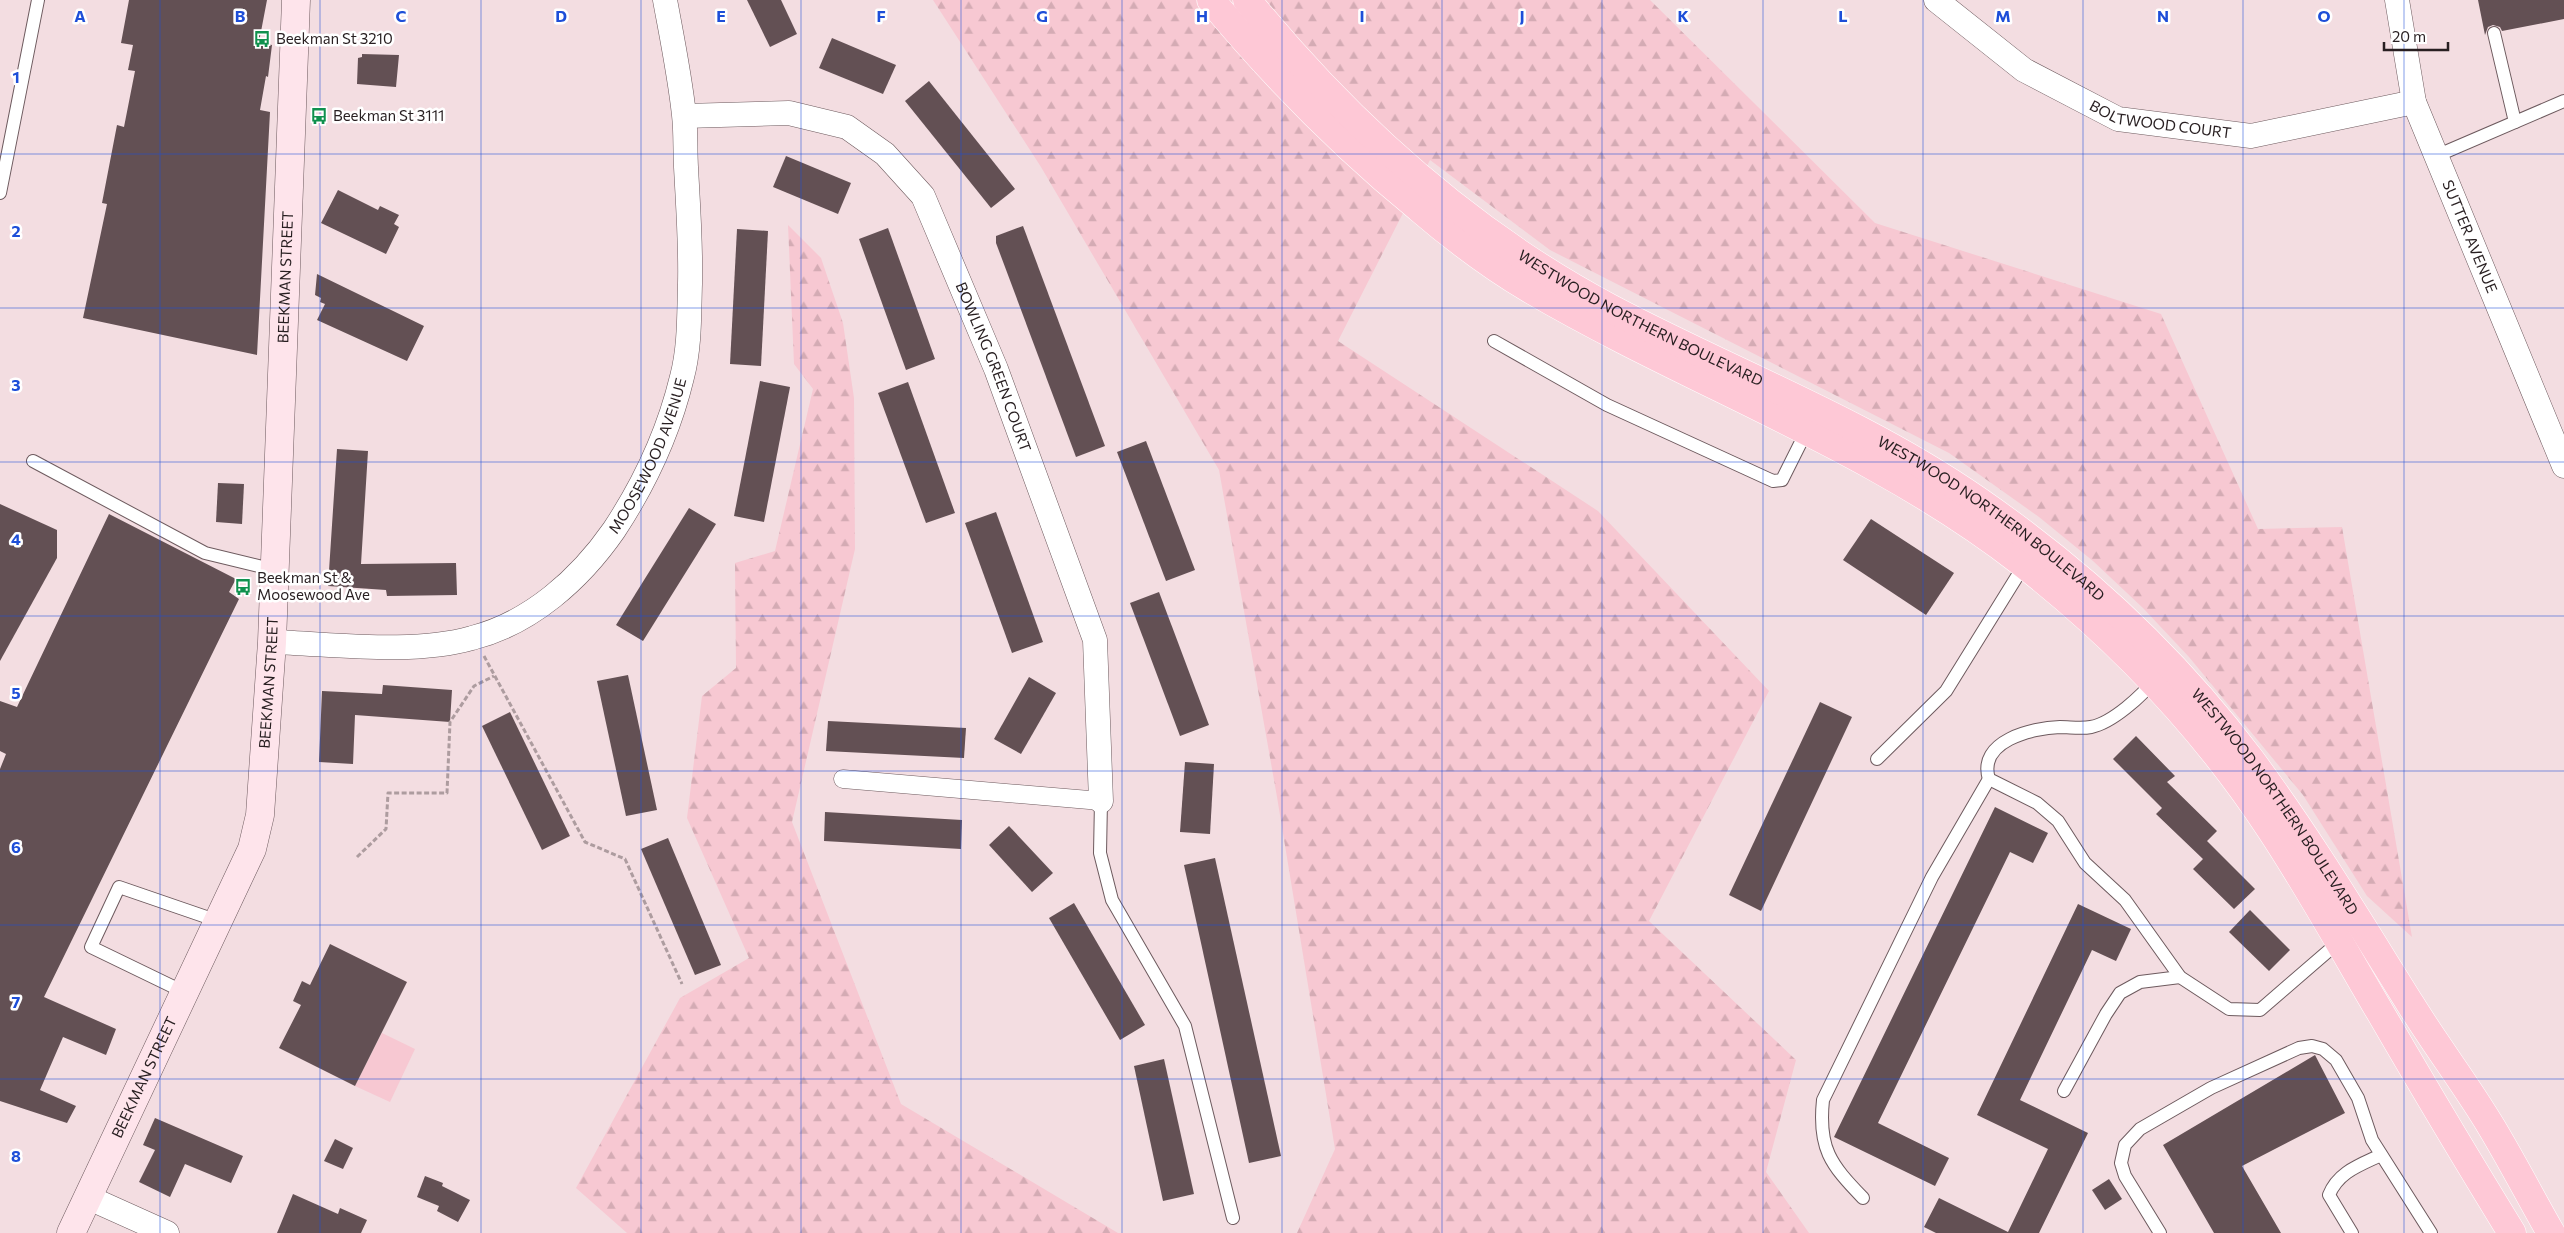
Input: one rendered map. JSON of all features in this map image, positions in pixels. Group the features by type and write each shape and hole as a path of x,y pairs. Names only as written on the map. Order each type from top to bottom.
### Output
{"main road":[{"name":"BEEKMAN STREET","path":"71,1233 252,849 260,815 272,642 296,0"},
{"name":"WESTWOOD NORTHERN BOULEVARD","path":"1211,0 1255,53 1358,159 1458,241 1526,287 1613,336 1812,420"},
{"name":"WESTWOOD NORTHERN BOULEVARD","path":"1247,0 1337,104 1398,161 1469,218 1536,266 1812,420 1991,539 2031,554 2097,625 2160,672 2248,757 2361,924 2424,1026 2491,1126 2551,1233"},
{"name":"WESTWOOD NORTHERN BOULEVARD","path":"2160,672 2271,829 2512,1233"}],"street":[{"name":"MOOSEWOOD AVENUE","path":"272,642 414,647 444,645 474,638 502,628 529,614 554,596 596,556 629,506 652,462 667,425 683,374 689,318 690,209 685,116 666,0"},
{"name":"BOLTWOOD COURT","path":"1936,0 2024,70 2118,119 2251,136 2414,102"},
{"name":"SUTTER AVENUE","path":"2397,0 2414,102 2564,466"},
{"name":"BOWLING GREEN COURT","path":"685,116 789,113 847,128 885,154 923,196 996,369 1095,640 1101,801"},
{"path":"843,779 1101,801"},
{"path":"87,1197 167,1233"}],"lane":[{"path":"0,194 38,0"},
{"path":"2494,33 2515,122"},
{"path":"2436,156 2564,101"},
{"path":"1494,341 1607,405 1773,481 1782,480 1812,420"},
{"path":"33,461 206,553 275,570"},
{"path":"1877,759 1946,690 2031,554"},
{"path":"2160,672 2119,712 2092,727 2040,729 2004,742 1988,758 1985,766 1989,779 2037,803 2058,821 2085,863 2125,900 2180,976 2229,1009 2260,1010 2361,924"},
{"path":"1863,1198 1832,1162 1825,1146 1821,1125 1824,1100 1932,877 1989,779"},
{"path":"1101,801 1100,853 1112,900 1185,1026 1233,1218"},
{"path":"184,992 91,947 119,886 218,921"},
{"path":"2064,1091 2106,1014 2120,993 2140,982 2180,976"},
{"path":"2160,1233 2125,1176 2121,1163 2125,1145 2140,1129 2211,1088 2299,1048 2312,1046 2323,1049 2336,1060 2358,1098 2372,1140 2425,1231"},
{"path":"2352,1233 2328,1195 2333,1183 2343,1174 2381,1155"}],"path":[{"path":"474,638 585,842 625,859 682,984"},
{"path":"357,857 386,829 388,793 447,793 450,722 474,686 494,676"}],"green space":[{"path":"933,0 1650,0 1875,223 2161,314 2258,529 2342,527 2412,937 2367,896 2303,795 2189,657 2143,608 2093,561 2039,517 1949,453 1550,250 1430,160 1338,341 1598,511 1769,691 1649,921 1796,1060 1766,1172 1809,1233 1297,1233 1335,1149 1277,797 1219,470 1041,167"},
{"path":"788,225 821,258 843,323 854,398 855,549 792,822 901,1104 1118,1233 627,1233 576,1188 680,998 749,958 687,818 702,696 736,668 735,563 775,551 813,389 794,364"},
{"path":"382,1033 415,1049 390,1102 355,1086"}],"building":[{"path":"129,0 267,0 259,42 272,45 268,77 266,76 260,110 270,112 257,355 83,318 107,204 102,203 117,125 124,127 135,71 128,70 133,45 121,43"},
{"path":"747,0 781,0 797,34 770,47"},
{"path":"2478,0 2564,0 2564,19 2502,31 2500,27 2493,25 2488,27 2485,35"},
{"path":"832,38 896,65 883,94 819,68"},
{"path":"362,54 399,55 396,87 357,84 358,58 362,57"},
{"path":"929,81 1015,189 991,208 905,101"},
{"path":"786,156 851,183 838,214 773,187"},
{"path":"338,190 378,210 380,206 399,215 394,224 399,227 386,254 321,223"},
{"path":"1023,226 1105,446 1076,457 996,243 996,236"},
{"path":"888,228 935,359 906,370 859,239"},
{"path":"737,229 768,231 761,366 730,364"},
{"path":"317,274 424,326 407,361 317,320 325,304 320,302 321,298 315,295"},
{"path":"760,381 790,387 764,522 734,516"},
{"path":"908,382 955,513 926,523 878,393"},
{"path":"1146,441 1195,570 1166,581 1117,452"},
{"path":"337,449 368,451 361,564 456,563 457,595 387,596 386,590 328,586"},
{"path":"218,483 244,484 242,524 216,522"},
{"path":"0,504 57,530 57,558 0,661"},
{"path":"689,508 716,524 643,641 616,625"},
{"path":"996,512 1043,642 1012,653 965,523"},
{"path":"109,514 236,579 229,592 239,599 44,997 116,1029 106,1055 63,1037 40,1090 76,1106 67,1123 0,1101 0,769 6,754 0,751 0,701 17,707"},
{"path":"1871,519 1954,573 1926,615 1843,560"},
{"path":"1159,592 1209,725 1180,736 1130,603"},
{"path":"628,675 657,810 626,816 597,681"},
{"path":"1029,677 1056,693 1021,754 994,739"},
{"path":"383,685 452,690 450,722 355,715 353,764 319,762 322,691 382,694"},
{"path":"1820,702 1852,717 1761,911 1729,895"},
{"path":"510,712 570,836 542,850 482,726"},
{"path":"828,721 966,728 964,758 826,751"},
{"path":"2136,736 2175,776 2167,782 2217,831 2207,841 2255,889 2234,909 2193,869 2203,859 2156,814 2162,808 2113,759"},
{"path":"1185,762 1214,764 1210,834 1180,832"},
{"path":"1995,807 2048,833 2033,863 2010,852 1878,1123 1949,1158 1935,1186 1834,1137"},
{"path":"825,812 962,820 961,849 824,841"},
{"path":"1009,826 1053,873 1032,892 989,845"},
{"path":"668,838 721,965 695,975 641,849"},
{"path":"1215,858 1281,1156 1249,1163 1184,865"},
{"path":"1074,903 1145,1025 1120,1040 1049,918"},
{"path":"2078,904 2131,929 2116,961 2092,950 2020,1100 2088,1133 2039,1233 1936,1233 1924,1227 1939,1198 2008,1232 2048,1149 1977,1115"},
{"path":"2250,910 2290,950 2269,971 2229,932"},
{"path":"330,944 407,982 355,1086 279,1048 301,1005 293,1001 302,981 310,985"},
{"path":"2315,1055 2345,1113 2242,1166 2281,1233 2214,1233 2163,1145"},
{"path":"1164,1059 1194,1194 1163,1201 1134,1066"},
{"path":"155,1118 243,1156 231,1183 185,1164 170,1197 139,1182 155,1150 143,1145"},
{"path":"335,1139 353,1148 343,1169 324,1161"},
{"path":"425,1176 443,1183 442,1186 470,1200 458,1222 437,1211 439,1206 417,1197"},
{"path":"2109,1179 2122,1199 2105,1210 2092,1190"},
{"path":"293,1194 338,1214 340,1208 367,1220 361,1233 277,1233"}],"place":[{"name":"Beekman St 3210","path":"262,39"},
{"name":"Beekman St 3111","path":"319,116"},
{"name":"Beekman St & Moosewood Ave","path":"243,587"}]}
